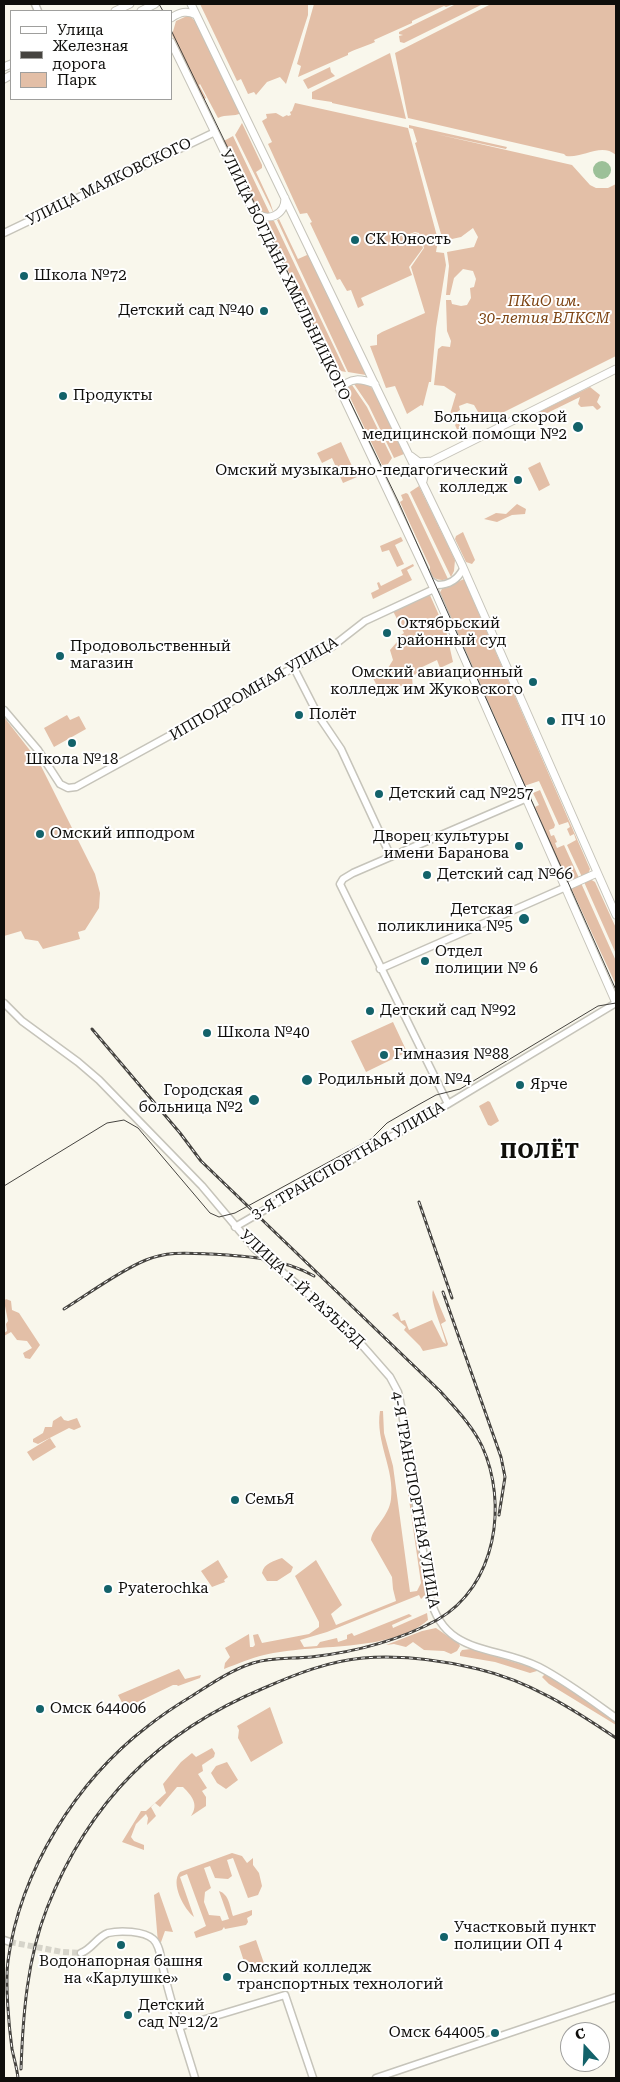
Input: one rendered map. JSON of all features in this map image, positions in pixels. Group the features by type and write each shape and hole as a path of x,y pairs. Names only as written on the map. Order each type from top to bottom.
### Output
{"main road":[{"path":"117,10 130,4"},
{"path":"191,4 423,483 616,915"},
{"path":"172,17 186,12 197,16"},
{"name":"УЛИЦА БОГДАНА ХМЕЛЬНИЦКОГО","path":"172,44 430,580 616,1003"},
{"name":"УЛИЦА МАЯКОВСКОГО","path":"4,233 215,132"},
{"path":"253,210 262,217 274,216 282,210 285,197"},
{"path":"410,456 419,462 432,461 616,369"},
{"path":"340,390 348,382 357,379 375,384"},
{"path":"423,483 425,472 432,461"},
{"path":"430,580 437,585 445,584 458,577 463,569"},
{"name":"ИППОДРОМНАЯ УЛИЦА","path":"4,710 38,750 60,784 72,788 80,786 333,646 366,621 434,589"},
{"path":"294,668 318,715 341,749 391,857"},
{"path":"448,1104 340,887 342,879 527,798"},
{"path":"380,969 597,872"},
{"name":"УЛИЦА 1-Й РАЗЪЕЗД","path":"4,1003 22,1021 78,1062 99,1080 202,1186 255,1250 324,1306 369,1351"},
{"name":"3-Я ТРАНСПОРТНАЯ УЛИЦА","path":"235,1227 448,1104 616,1003"},
{"name":"4-Я ТРАНСПОРТНАЯ УЛИЦА","path":"369,1351 390,1377 399,1398 432,1606 444,1628 454,1637 467,1644 522,1660 540,1668 580,1692 616,1718"},
{"path":"81,1953 86,1951 102,1936 117,1932 146,1935 157,1944 170,2001 195,2078"},
{"path":"179,2027 285,1995 313,2078"},
{"path":"376,2078 616,1998"}],"green space":[{"path":"200,4 308,4 308,15 286,84 280,77 267,82 256,95 254,92 248,94 241,79 237,81"},
{"path":"314,4 454,4 444,6 374,40 375,42 298,77 301,66 297,64"},
{"path":"456,4 483,4 404,43 400,42 399,36 403,35 399,34 399,32"},
{"path":"491,4 616,4 616,155 610,151 598,150 566,156 408,118 395,53"},
{"path":"187,16 197,23 241,113 218,118 200,84 206,98 202,100 172,35 176,21"},
{"path":"390,53 406,119 312,99 312,92"},
{"path":"330,67 331,72 335,76 308,89 303,80"},
{"path":"295,103 408,128 438,240 436,252 444,253 446,265 436,328 431,382 429,382 423,406 421,405 407,414 395,386 386,388 370,346 377,345 377,335 382,332 425,313 411,267 424,248 419,233 415,232 399,238 415,233 418,234 423,248 409,267 412,275 361,298 364,305 358,308 351,290 347,291 340,279 337,280 307,213 300,214 268,144 272,142 262,121 267,118 266,114 276,113 283,117 291,115 290,112"},
{"path":"242,123 262,165 262,168 256,172 274,214 235,135"},
{"name":"ПКиО им. 30-летия ВЛКСМ","path":"409,125 507,147 506,149 436,134 572,165 590,185 596,188 608,188 616,184 616,356 484,422 474,405 467,403 459,406 460,410 454,414 465,436 461,438 450,414 456,394 444,386 434,385 438,349 442,346 450,347 451,341 447,331 446,300 451,300 452,304 467,305 471,298 470,288 474,287 476,279 473,271 463,269 454,278 450,295 446,295 449,266 447,252 474,247 478,237 473,228 461,237 443,241 415,143 417,142 413,129 409,128"},
{"path":"233,136 271,216 258,213 222,142"},
{"path":"279,219 298,259 307,255 305,250 307,250 366,375 348,372 277,220"},
{"path":"269,221 274,221 346,372 335,370 266,224"},
{"path":"354,384 369,385 374,391 404,454 394,458 369,406"},
{"path":"352,385 367,407 392,458 388,464 382,465 347,391 347,388"},
{"path":"590,387 600,395 597,402 601,407 597,410 593,406 581,407 578,404 580,397 539,417 535,414"},
{"path":"341,442 357,477 343,483 332,458 322,463 317,453"},
{"path":"540,462 550,485 539,491 528,468"},
{"path":"419,486 455,560 454,571 451,577 410,492"},
{"path":"406,493 448,579 438,579 431,574 430,567 400,502 403,500 401,495"},
{"path":"517,504 526,509 525,514 512,515 497,522 484,519 496,513 506,514"},
{"path":"463,532 475,560 472,564 466,562 455,539 456,536"},
{"path":"401,537 403,541 395,545 404,564 397,567 389,550 382,552 380,546"},
{"path":"413,564 414,566 407,570 412,580 373,599 371,593 379,589 377,583 379,582 381,586 403,575 401,570"},
{"path":"464,579 590,869 588,874 582,877 567,845 576,840 574,834 570,836 567,829 570,827 568,822 559,825 539,781 524,786 439,594 442,589"},
{"path":"429,593 446,631 453,662 440,668 437,660 418,669 420,672 412,676 413,690 401,686 393,688 382,696 372,676 388,668 393,660 390,650 397,642 398,637 404,633 393,611"},
{"path":"67,715 70,720 79,716 86,729 54,747 44,728"},
{"name":"Омский ипподром","path":"4,717 39,762 95,874 100,893 99,908 85,930 78,932 80,939 43,949 38,941 25,939 21,931 4,936"},
{"path":"540,790 555,825 554,828 549,830 551,836 554,835 557,848 564,845 579,878 567,883 535,807 539,805 533,793"},
{"path":"590,879 595,882 616,928 616,954 584,882"},
{"path":"581,883 616,961 616,985 572,890 574,886"},
{"path":"393,1022 407,1052 366,1072 351,1041"},
{"path":"488,1101 499,1121 491,1126 488,1125 479,1106"},
{"path":"433,1290 446,1321 441,1324 448,1344 447,1346 423,1351 404,1330 406,1327 392,1315 398,1312 401,1321 405,1320 409,1330 432,1320 443,1342 446,1344 433,1301"},
{"path":"6,1299 11,1301 12,1310 19,1313 40,1345 30,1359 25,1358 23,1353 32,1348 27,1341 17,1340 11,1332 4,1336 4,1333 7,1331 6,1324 8,1321 4,1301"},
{"path":"380,1411 383,1411 384,1433 393,1466 410,1592 417,1591 421,1583 404,1465 409,1470 426,1594 421,1599 419,1595 327,1632 300,1640 304,1647 317,1646 320,1642 337,1638 338,1642 347,1639 347,1635 352,1633 354,1636 409,1614 412,1616 392,1625 393,1628 427,1613 428,1620 412,1630 393,1638 350,1645 284,1651 249,1659 224,1669 225,1663 230,1657 225,1648 249,1634 250,1647 253,1647 255,1645 253,1635 258,1634 262,1643 309,1634 319,1627 319,1622 295,1576 316,1560 342,1605 331,1614 336,1625 396,1601 392,1577 371,1540 374,1531 390,1505 391,1499 390,1477 380,1434"},
{"path":"61,1416 64,1420 68,1421 77,1418 81,1427 74,1430 69,1428 38,1444 33,1442 33,1439 43,1433 45,1427 52,1427 53,1421"},
{"path":"50,1438 56,1447 33,1461 27,1452"},
{"path":"282,1558 293,1567 291,1572 277,1581 267,1581 262,1573 263,1570 270,1563"},
{"path":"218,1560 228,1577 224,1580 225,1582 212,1587 201,1571"},
{"path":"436,1628 459,1644 460,1646 457,1651 451,1654 444,1651 424,1650 413,1642 406,1647 394,1644 386,1645 422,1631"},
{"path":"471,1649 537,1669 537,1671 530,1673 495,1662 460,1656 462,1650"},
{"path":"179,1669 185,1679 201,1675 200,1678 178,1686 173,1685 125,1708 118,1695"},
{"path":"545,1674 579,1694 616,1720 616,1725 549,1684 542,1677"},
{"path":"270,1707 283,1743 251,1762 238,1738 239,1730 237,1726"},
{"path":"212,1748 215,1753 214,1757 202,1765 203,1771 198,1774 207,1788 202,1791 206,1797 206,1806 191,1816 194,1808 193,1800 183,1787 177,1787 160,1807 155,1803 151,1807 156,1816 147,1825 148,1818 146,1814 136,1824 131,1837 134,1841 144,1845 144,1850 122,1842 141,1811 146,1811 166,1793 163,1784 181,1762 192,1753 196,1757"},
{"path":"227,1762 238,1780 226,1789 217,1783 211,1773 216,1766"},
{"path":"232,1853 242,1856 247,1863 253,1858 253,1865 259,1873 262,1886 258,1895 248,1898 233,1858 227,1860 232,1876 228,1879 215,1878 210,1866 204,1868 211,1888 205,1892 204,1902 209,1915 220,1916 222,1921 229,1919 219,1891 227,1898 233,1916 252,1910 252,1915 247,1918 248,1922 246,1925 225,1929 224,1927 222,1930 196,1938 194,1932 206,1926 187,1874 180,1877 194,1917 186,1908 177,1889 177,1877 180,1872"},
{"path":"159,1892 173,1932 165,1931 160,1945 158,1943 154,1895"},
{"path":"256,1940 266,1969 248,1974 239,1946"}],"shaded area":[{"path":"598,161 606,161 611,166 609,177 598,179 593,174 593,166"}],"tunnel":[{"path":"10,1942 62,1952 81,1953"}],"tram line":[{"path":"159,4 162,10"},
{"path":"172,32 398,501 616,990"},
{"path":"4,1186 107,1123 124,1120 138,1128 210,1213 219,1217 235,1213 371,1139 387,1123 436,1095 460,1089 598,1006 616,1003"}],"railway":[{"path":"18,2078 12,2049 7,1993 8,1961 15,1927 25,1894 56,1830 75,1801 97,1773 122,1748 153,1722 237,1669 267,1660 311,1657 360,1649 392,1640 437,1620 457,1605 473,1586 484,1565 492,1542 495,1517 494,1492 490,1468 482,1446 463,1417 440,1391 201,1161 180,1133 92,1029"},
{"path":"419,1202 452,1298"},
{"path":"64,1309 115,1276 136,1265 154,1257 170,1254 211,1254 264,1259 289,1265 314,1276"},
{"path":"443,1292 501,1457 505,1477 499,1515"},
{"path":"21,2069 27,1987 35,1947 47,1908 64,1870 84,1835 106,1803 132,1774 160,1749 192,1726 226,1706 288,1678 325,1665 363,1658 406,1658 464,1666 497,1674 550,1697 616,1738"}],"place":[{"name":"СК Юность","path":"355,240"},
{"name":"Школа №72","path":"24,276"},
{"name":"Детский сад №40","path":"264,311"},
{"name":"Продукты","path":"63,396"},
{"name":"Больница скорой медицинской помощи №2","path":"578,427"},
{"name":"Омский музыкально-педагогический колледж","path":"518,480"},
{"name":"Октябрьский районный суд","path":"387,633"},
{"name":"Продовольственный магазин","path":"60,656"},
{"name":"Омский авиационный колледж им Жуковского","path":"533,682"},
{"name":"Полёт","path":"299,715"},
{"name":"ПЧ 10","path":"551,721"},
{"name":"Школа №18","path":"72,743"},
{"name":"Детский сад №257","path":"379,794"},
{"name":"Омский ипподром","path":"40,834"},
{"name":"Дворец культуры имени Баранова","path":"519,846"},
{"name":"Детский сад №66","path":"427,875"},
{"name":"Детская поликлиника №5","path":"524,919"},
{"name":"Отдел полиции № 6","path":"425,961"},
{"name":"Детский сад №92","path":"370,1011"},
{"name":"Школа №40","path":"207,1033"},
{"name":"Гимназия №88","path":"384,1055"},
{"name":"Родильный дом №4","path":"307,1080"},
{"name":"Ярче","path":"520,1085"},
{"name":"Городская больница №2","path":"254,1100"},
{"name":"СемьЯ","path":"235,1500"},
{"name":"Pyaterochka","path":"108,1589"},
{"name":"Омск 644006","path":"40,1709"},
{"name":"Участковый пункт полиции ОП 4","path":"444,1937"},
{"name":"Водонапорная башня на «Карлушке»","path":"121,1945"},
{"name":"Омский колледж транспортных технологий","path":"227,1977"},
{"name":"Детский сад №12/2","path":"128,2015"},
{"name":"Омск 644005","path":"495,2033"}],"district":[{"name":"ПОЛЁТ","path":"540,1152"}]}
